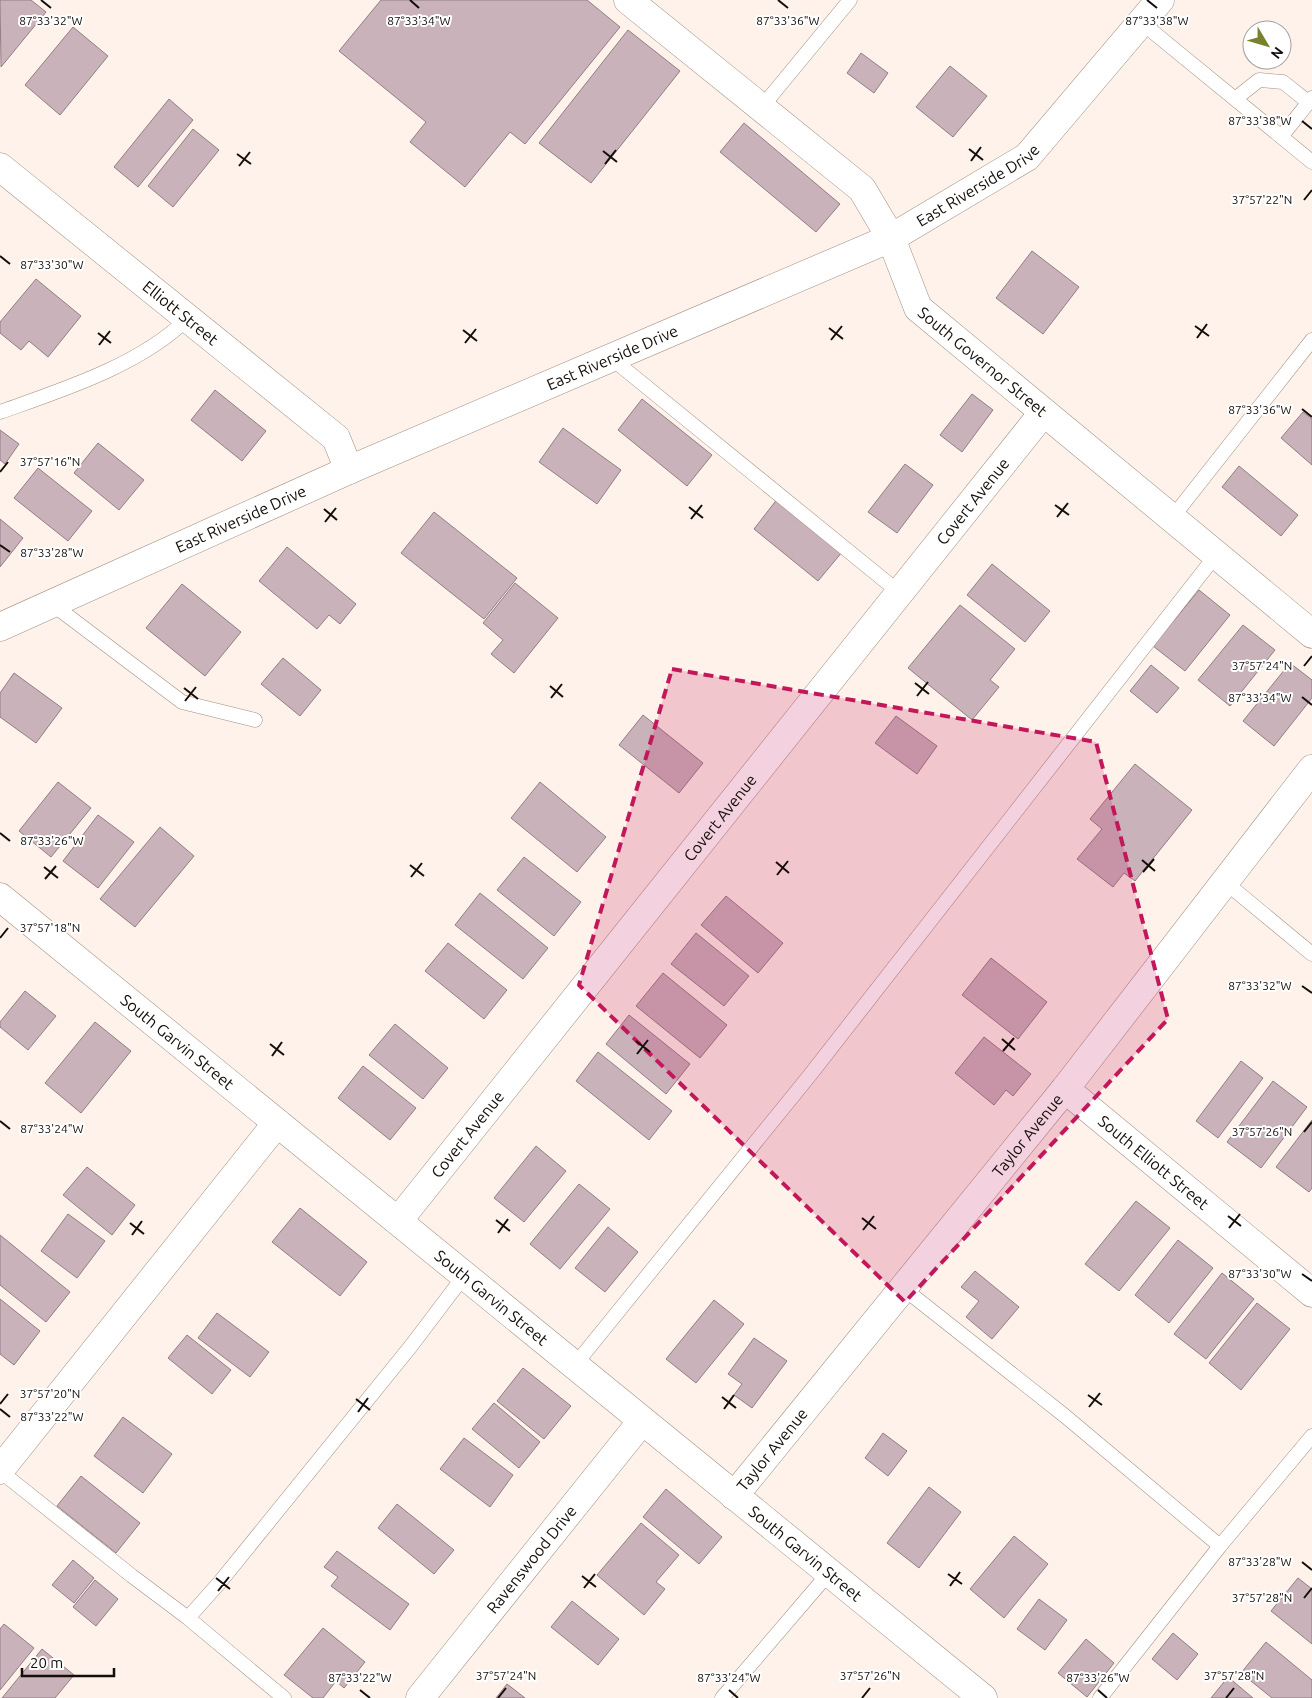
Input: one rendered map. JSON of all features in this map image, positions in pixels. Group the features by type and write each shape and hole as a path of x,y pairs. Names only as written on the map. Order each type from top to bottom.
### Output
{"street":[{"name":"South Governor Street","path":"628,0 862,189 891,238 918,308 1312,634"},
{"name":"East Riverside Drive","path":"0,627 349,470 891,238 1027,157 1160,0"},
{"name":"Elliott Street","path":"0,167 336,438 349,470"},
{"name":"Covert Avenue","path":"398,1221 1044,413"},
{"name":"Taylor Avenue","path":"734,1496 1064,1089 1312,769"},
{"name":"South Garvin Street","path":"0,897 983,1698"},
{"name":"South Elliott Street","path":"1064,1089 1312,1293"},
{"path":"0,1470 277,1123"},
{"name":"Ravenswood Drive","path":"420,1698 642,1421"}],"lane":[{"path":"761,108 850,0"},
{"path":"1142,23 1312,162"},
{"path":"1235,99 1259,80 1283,82 1310,100 1281,137"},
{"path":"0,412 108,369 171,335 188,318"},
{"path":"1172,518 1312,340"},
{"path":"610,358 900,593"},
{"path":"574,1366 816,1067 1216,555"},
{"path":"52,604 182,702 255,720"},
{"path":"1224,882 1312,954"},
{"path":"188,1618 220,1582 411,1346 464,1276"},
{"path":"903,1288 1065,1416 1220,1546"},
{"path":"1100,1698 1220,1546 1312,1436"},
{"path":"0,1470 132,1576 188,1618 284,1698"},
{"path":"722,1698 829,1573"}],"highlighted area":[{"path":"672,669 1096,742 1168,1019 905,1302 579,985"}],"building":[{"path":"0,0 31,0 46,12 1,67"},
{"path":"381,0 587,0 620,27 525,144 510,132 465,187 410,142 426,122 339,51"},
{"path":"73,27 108,56 60,115 25,85"},
{"path":"628,30 680,71 591,183 539,143"},
{"path":"861,53 888,73 874,93 847,73"},
{"path":"950,66 987,96 953,137 916,107"},
{"path":"169,99 193,120 138,187 114,167"},
{"path":"744,123 840,204 816,232 720,152"},
{"path":"193,129 219,150 173,207 148,186"},
{"path":"1032,251 1079,287 1043,334 996,298"},
{"path":"36,279 81,316 48,357 29,341 21,350 0,333 0,322"},
{"path":"215,390 266,431 242,461 191,420"},
{"path":"972,394 993,410 962,452 940,435"},
{"path":"642,399 712,455 687,486 618,430"},
{"path":"1303,412 1312,419 1312,465 1281,438"},
{"path":"563,428 621,470 597,504 539,462"},
{"path":"0,430 19,444 5,464 0,460"},
{"path":"98,443 144,480 119,510 74,473"},
{"path":"905,464 933,485 897,533 868,512"},
{"path":"1239,466 1298,515 1281,536 1222,487"},
{"path":"38,468 92,511 68,541 14,498"},
{"path":"778,498 843,551 818,581 754,529"},
{"path":"434,512 517,578 484,619 401,553"},
{"path":"0,519 23,538 0,567"},
{"path":"287,547 356,604 340,624 329,615 317,629 259,581"},
{"path":"992,564 1050,611 1025,642 967,595"},
{"path":"515,583 558,618 514,673 491,654 503,640 483,623"},
{"path":"182,584 241,632 205,676 146,628"},
{"path":"1199,590 1230,615 1185,671 1153,646"},
{"path":"960,605 1015,649 990,680 999,687 972,720 908,668"},
{"path":"1243,625 1275,650 1230,706 1198,680"},
{"path":"283,658 321,690 300,716 261,684"},
{"path":"1290,663 1312,680 1312,698 1274,746 1243,721"},
{"path":"1151,665 1179,688 1157,713 1130,691"},
{"path":"14,673 62,708 36,743 0,717 0,693"},
{"path":"643,715 703,763 679,793 619,745"},
{"path":"896,716 937,746 917,774 875,743"},
{"path":"1135,764 1192,810 1135,881 1124,873 1113,887 1077,859 1102,829 1090,819"},
{"path":"58,782 91,808 51,857 19,831"},
{"path":"540,782 606,837 577,872 511,818"},
{"path":"98,815 134,842 98,888 63,861"},
{"path":"160,827 194,856 135,927 100,899"},
{"path":"524,857 581,902 554,936 497,890"},
{"path":"480,893 548,948 523,979 455,925"},
{"path":"726,896 783,943 758,973 701,925"},
{"path":"696,933 749,976 724,1006 671,964"},
{"path":"448,943 507,990 484,1019 425,971"},
{"path":"991,958 1047,1002 1018,1039 962,995"},
{"path":"663,973 727,1025 700,1058 636,1006"},
{"path":"25,991 56,1016 28,1050 0,1027 0,1022"},
{"path":"629,1015 690,1064 666,1094 606,1044"},
{"path":"95,1022 131,1051 81,1113 45,1083"},
{"path":"395,1024 448,1068 423,1099 369,1055"},
{"path":"984,1037 1031,1074 1013,1096 1006,1090 994,1105 955,1073"},
{"path":"598,1052 672,1111 649,1140 576,1081"},
{"path":"1241,1061 1263,1078 1218,1138 1196,1121"},
{"path":"363,1066 416,1108 390,1140 338,1098"},
{"path":"1273,1081 1307,1107 1261,1168 1227,1142"},
{"path":"1312,1120 1312,1188 1309,1192 1276,1167"},
{"path":"536,1146 566,1171 524,1222 494,1198"},
{"path":"87,1167 135,1205 112,1235 63,1195"},
{"path":"579,1184 610,1209 560,1269 530,1244"},
{"path":"1136,1201 1170,1228 1119,1291 1085,1264"},
{"path":"300,1208 367,1262 340,1296 272,1242"},
{"path":"68,1214 105,1241 77,1278 41,1251"},
{"path":"608,1227 638,1252 605,1292 575,1268"},
{"path":"0,1235 70,1292 46,1322 0,1285"},
{"path":"1178,1240 1213,1268 1169,1323 1135,1295"},
{"path":"975,1271 1019,1307 992,1339 966,1317 979,1301 961,1287"},
{"path":"1222,1273 1254,1299 1206,1359 1174,1334"},
{"path":"0,1299 40,1331 14,1365 0,1354"},
{"path":"714,1300 744,1324 696,1383 666,1359"},
{"path":"1257,1303 1290,1329 1241,1390 1209,1363"},
{"path":"217,1313 269,1352 250,1377 198,1338"},
{"path":"187,1335 231,1370 212,1394 168,1358"},
{"path":"754,1338 787,1361 752,1408 734,1395 742,1384 728,1374"},
{"path":"523,1368 571,1406 544,1439 497,1401"},
{"path":"494,1403 540,1442 519,1468 472,1429"},
{"path":"123,1417 172,1454 143,1493 94,1456"},
{"path":"883,1433 907,1451 888,1476 865,1458"},
{"path":"464,1438 513,1475 490,1507 440,1469"},
{"path":"81,1476 140,1523 116,1553 57,1506"},
{"path":"929,1487 961,1512 919,1568 887,1543"},
{"path":"666,1489 722,1537 699,1564 643,1517"},
{"path":"397,1504 454,1550 434,1574 378,1528"},
{"path":"641,1523 679,1555 656,1582 665,1589 644,1615 597,1575"},
{"path":"1014,1536 1048,1564 1004,1618 970,1589"},
{"path":"337,1551 409,1604 390,1630 331,1586 338,1577 324,1567"},
{"path":"73,1560 94,1578 74,1603 52,1585"},
{"path":"1298,1578 1312,1589 1312,1644 1271,1611"},
{"path":"95,1580 118,1599 96,1626 73,1607"},
{"path":"1039,1599 1067,1620 1045,1650 1017,1629"},
{"path":"572,1601 619,1639 598,1665 551,1627"},
{"path":"4,1624 34,1648 0,1690 0,1629"},
{"path":"323,1628 365,1662 344,1688 336,1681 323,1698 313,1698 284,1675"},
{"path":"1173,1633 1198,1654 1177,1680 1152,1659"},
{"path":"1086,1639 1114,1663 1087,1697 1058,1673"},
{"path":"1266,1642 1312,1680 1312,1698 1272,1698 1241,1673"},
{"path":"42,1649 74,1675 55,1698 2,1698"},
{"path":"1228,1677 1253,1698 1211,1698"},
{"path":"507,1684 525,1698 496,1698"}]}
